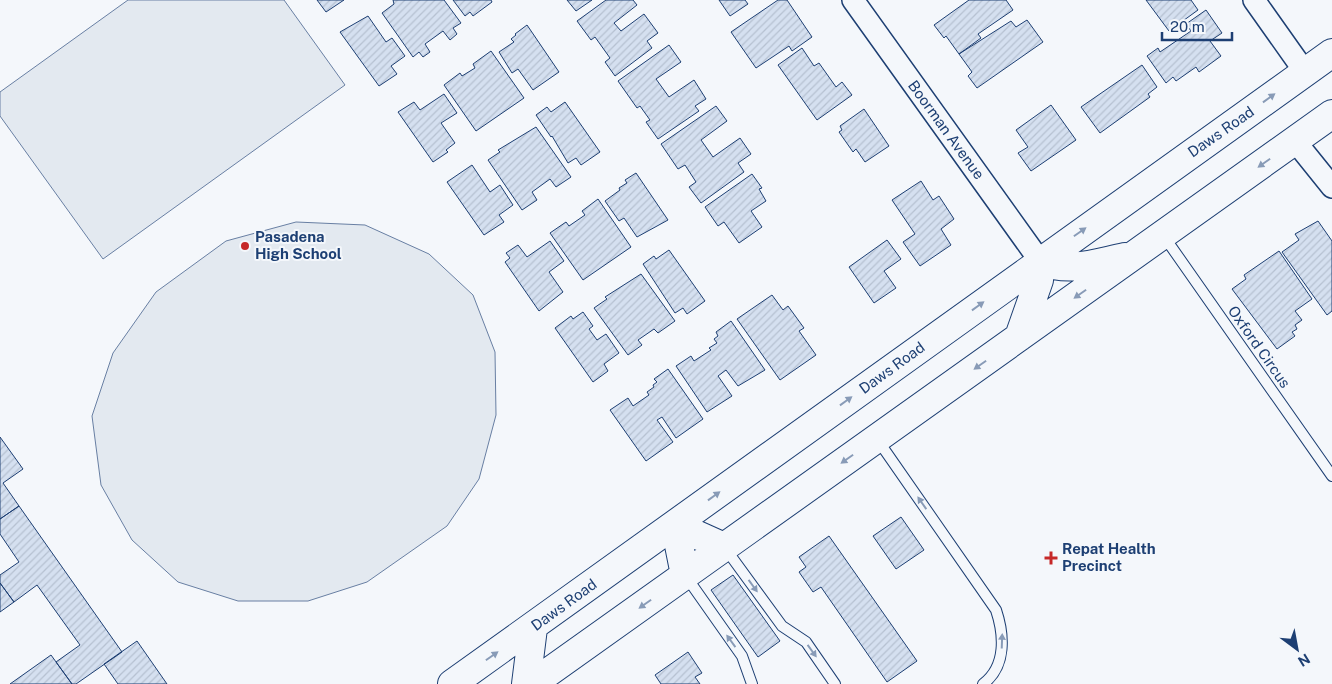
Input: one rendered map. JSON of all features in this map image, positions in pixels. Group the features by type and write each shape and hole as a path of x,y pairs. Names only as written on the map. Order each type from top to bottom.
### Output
{"main road":[{"name":"Daws Road","path":"452,684 533,628 1040,261 1332,53"},
{"path":"532,684 1332,114"},
{"path":"1019,337 1039,280 1040,261 1056,267 1074,268 1134,256"},
{"path":"675,525 724,547"},
{"path":"675,525 685,575"},
{"path":"526,684 533,628"},
{"path":"481,684 487,680 490,684"}],"street":[{"name":"Boorman Avenue","path":"853,0 1040,261"},
{"path":"1254,0 1305,72"},
{"path":"1294,141 1332,187"}],"lane":[{"name":"Oxford Circus","path":"1162,235 1332,476"},
{"path":"877,438 996,610 1003,629 1003,648 997,665 983,684"},
{"path":"724,547 782,626 806,642 835,684"},
{"path":"685,575 742,656 752,684"}],"shaded area":[{"path":"128,0 284,0 345,85 103,259 0,116 0,92"},
{"path":"296,222 365,225 429,254 473,295 495,352 496,415 479,479 447,526 367,582 308,601 238,601 178,582 132,540 101,485 92,416 113,353 156,292 226,241"}],"building":[{"path":"317,0 344,0 326,12"},
{"path":"393,0 444,0 461,23 453,28 457,34 450,40 443,31 425,44 430,52 423,57 419,52 413,57 382,13 394,4"},
{"path":"453,0 491,0 492,2 473,16 470,12 465,16"},
{"path":"567,0 592,0 576,11"},
{"path":"606,0 633,0 637,5 614,23 621,31 644,14 658,33 647,41 652,48 615,76 605,62 610,58 595,37 591,40 577,21"},
{"path":"719,0 745,0 748,4 730,16"},
{"path":"778,0 787,0 812,37 792,51 789,46 756,68 731,32"},
{"path":"969,0 1006,0 1013,10 978,34 981,38 959,54 946,36 944,38 934,25"},
{"path":"1146,0 1191,0 1198,10 1169,31"},
{"path":"1206,10 1222,33 1210,41 1221,56 1199,72 1196,67 1176,81 1173,77 1166,83 1147,56 1158,48 1160,52 1191,31 1186,24"},
{"path":"368,16 386,42 392,38 405,56 391,66 397,74 379,86 340,32"},
{"path":"1027,20 1043,42 977,88 968,76 972,72 959,54 1011,21 1016,27"},
{"path":"527,25 559,72 533,90 518,69 512,73 499,52 514,42 511,39"},
{"path":"669,45 681,62 656,79 669,97 694,80 706,99 695,106 699,111 658,139 646,122 650,120 640,106 637,108 618,81"},
{"path":"802,48 814,66 819,63 836,87 842,82 852,95 817,120 778,65"},
{"path":"491,51 524,98 476,131 444,85 460,73 462,76 475,68 473,64"},
{"path":"1142,65 1157,87 1148,94 1150,97 1100,133 1081,107"},
{"path":"444,94 457,113 441,123 455,143 446,150 448,152 433,162 398,112 414,102 420,110"},
{"path":"565,102 600,152 581,165 576,158 568,163 552,136 536,115 547,107 551,112"},
{"path":"1051,105 1076,140 1031,171 1018,153 1028,147 1016,130"},
{"path":"716,106 727,121 701,140 713,157 740,138 751,154 738,163 744,172 701,203 689,187 696,182 685,165 678,169 661,144"},
{"path":"864,109 889,146 865,162 856,149 853,152 839,132 842,130 840,126"},
{"path":"536,127 571,177 556,187 550,179 532,192 537,200 522,210 488,160 500,152 498,150"},
{"path":"472,165 490,192 500,185 513,205 499,215 504,222 484,235 447,182"},
{"path":"636,173 668,220 637,237 624,218 619,221 605,201 627,183 625,180"},
{"path":"752,174 762,188 759,189 766,201 751,211 762,227 739,243 724,222 718,226 705,207"},
{"path":"921,181 933,200 939,196 954,219 941,229 951,245 920,266 903,242 915,234 892,200"},
{"path":"598,199 631,247 583,280 550,233 566,222 569,226 585,215 582,211"},
{"path":"1318,221 1332,241 1332,311 1327,315 1282,252 1299,240 1295,234"},
{"path":"887,240 901,259 884,271 896,288 874,303 849,267"},
{"path":"550,241 564,261 549,272 563,292 539,311 505,262 510,258 506,253 518,245 527,257"},
{"path":"669,250 705,301 687,314 683,308 675,313 643,264 654,256 656,259"},
{"path":"1279,251 1312,299 1295,311 1302,320 1295,325 1297,329 1292,332 1295,336 1277,349 1232,289 1246,279 1244,275"},
{"path":"641,274 675,321 658,333 654,329 638,340 642,345 628,355 594,308 607,299 605,297"},
{"path":"772,295 783,310 788,306 804,328 799,331 816,355 780,380 737,319"},
{"path":"583,312 593,326 589,329 597,340 606,334 619,353 604,364 608,371 593,382 555,328 571,316 573,319"},
{"path":"731,321 765,370 738,386 726,370 718,376 732,396 707,412 676,366 691,356 694,361 711,350 709,348 717,343 714,339 718,336 716,332"},
{"path":"668,369 703,419 676,438 662,417 657,420 673,442 646,461 610,410 628,398 633,406 649,395 647,392 657,382 654,379"},
{"path":"0,437 23,469 3,483 19,506 0,519"},
{"path":"19,506 122,652 76,684 72,684 56,662 80,645 37,585 14,602 0,583 0,575 19,562 0,534 0,519"},
{"path":"901,517 924,550 896,569 873,536"},
{"path":"829,536 917,661 887,682 821,587 813,592 799,572 806,567 799,557"},
{"path":"733,575 780,641 758,657 711,590"},
{"path":"0,583 14,602 0,612"},
{"path":"137,641 167,684 118,684 104,664"},
{"path":"688,652 702,673 695,677 700,684 661,684 655,675"},
{"path":"51,655 72,684 10,684"}],"place":[{"name":"Pasadena High School","path":"245,246"},
{"name":"Repat Health Precinct","path":"1051,558"}]}
